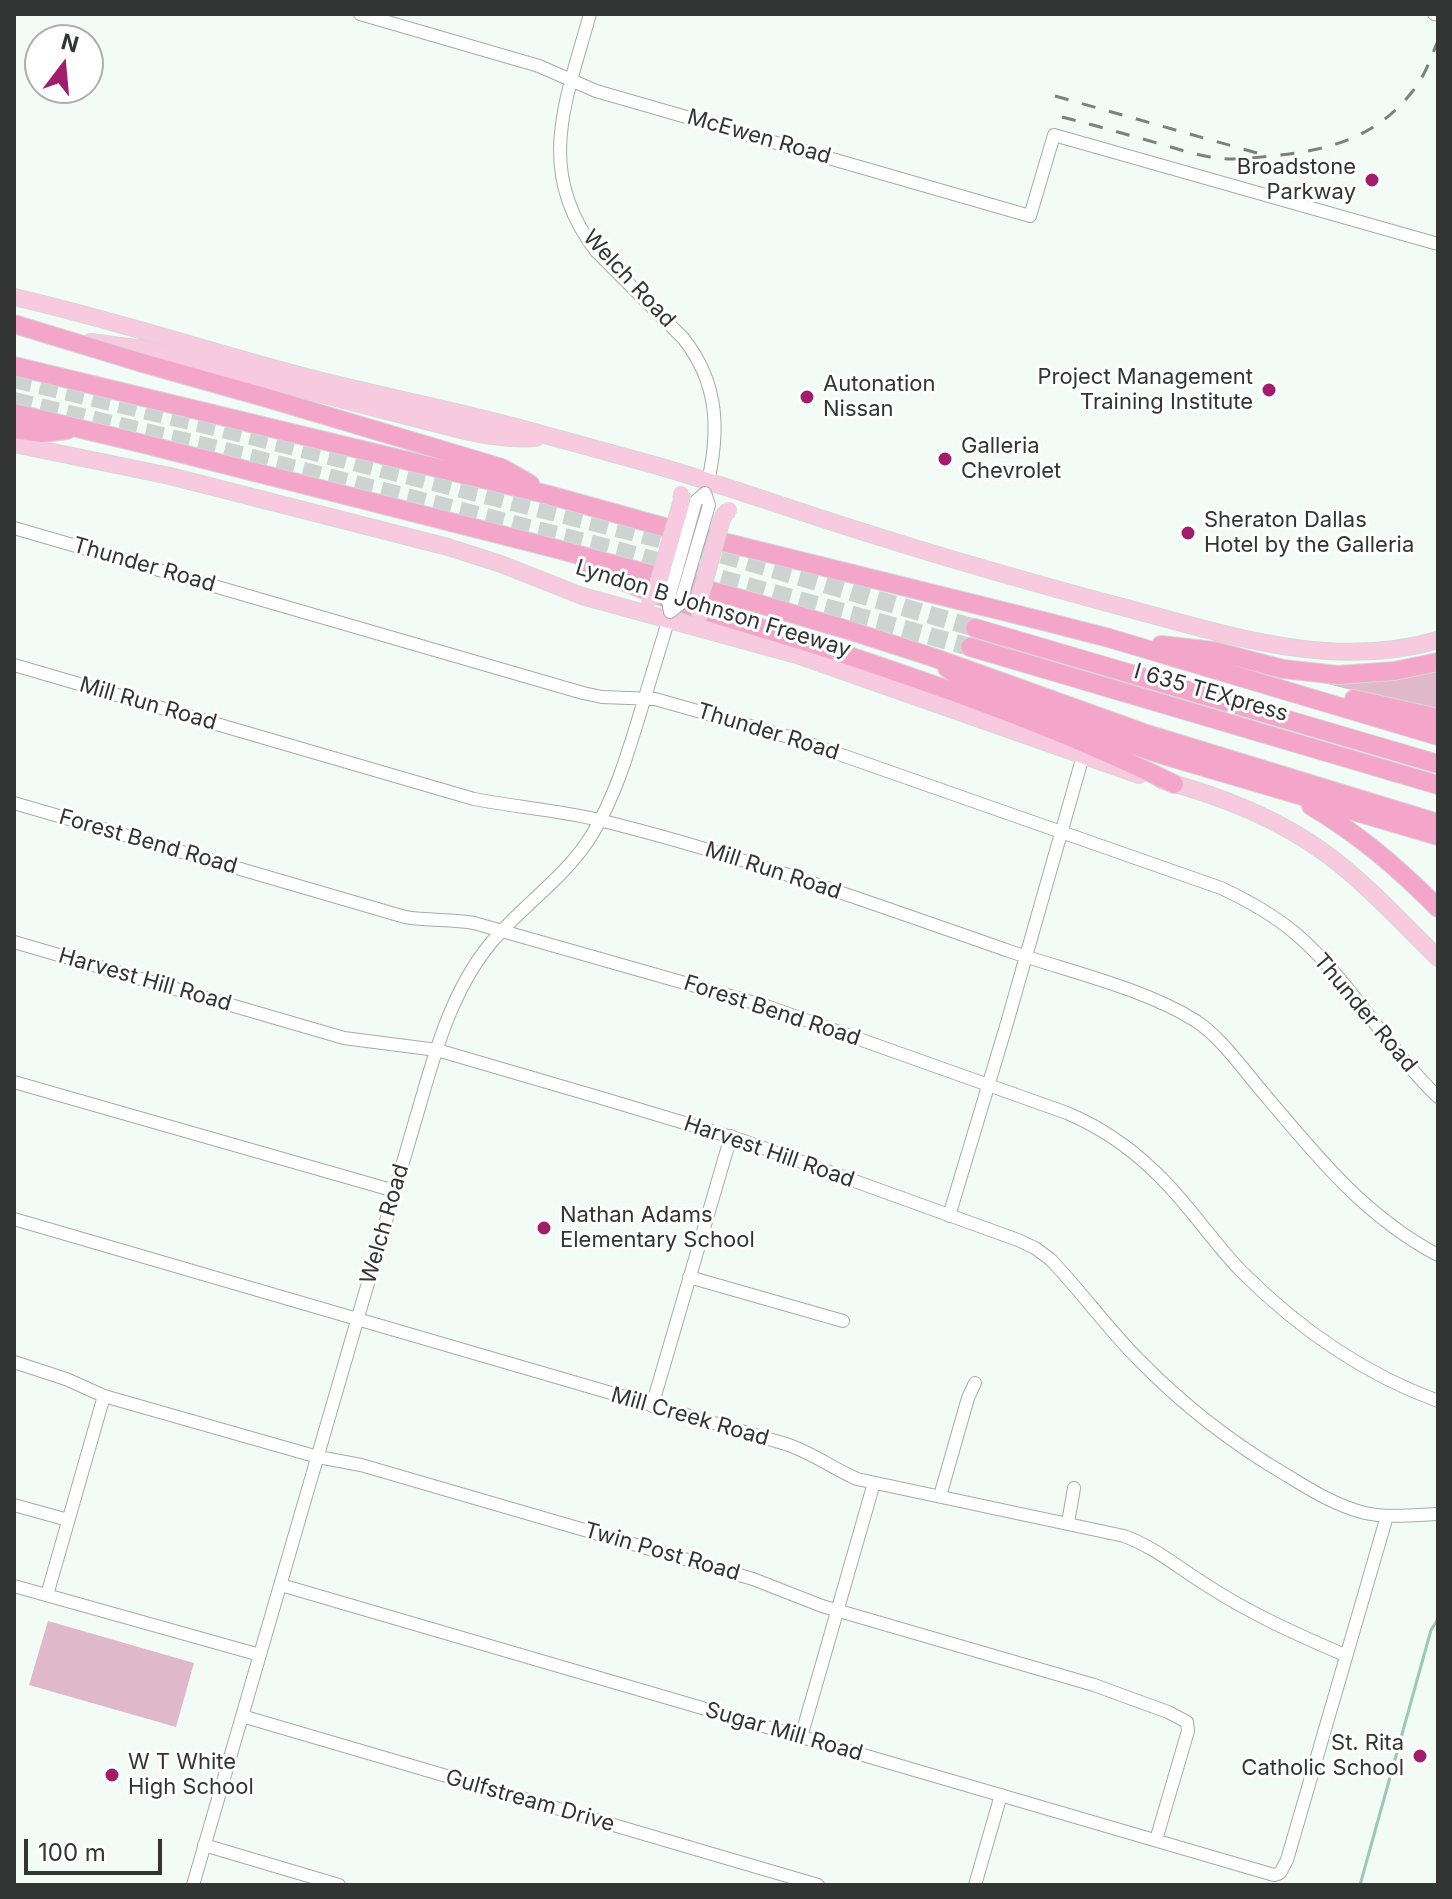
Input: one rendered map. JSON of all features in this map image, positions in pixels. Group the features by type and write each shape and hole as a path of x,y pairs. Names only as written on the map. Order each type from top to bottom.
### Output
{"highway":[{"path":"14,324 502,468 549,495"},
{"path":"14,366 549,495 675,530 1109,638 1438,736"},
{"name":"Lyndon B Johnson Freeway","path":"14,413 557,549 749,601 932,657 1144,733 1438,823"},
{"path":"14,429 42,433 78,429"},
{"path":"557,549 615,579 715,615 903,674 1117,756 1174,784"},
{"name":"I 635 TEXpress","path":"975,628 1438,764"},
{"path":"1109,638 1214,651 1283,669 1338,675 1394,671 1438,662"},
{"name":"I 635 TEXpress","path":"970,647 1438,785"},
{"path":"932,657 969,685 1088,730 1438,836"},
{"path":"1308,697 1352,698 1438,718"},
{"path":"1288,793 1364,840 1438,908"}],"main road":[{"path":"14,297 158,333 311,378 514,427 658,466 707,487 778,504 947,559 1281,647 1318,652 1368,652 1438,640"},
{"path":"14,334 144,349 494,437 550,437"},
{"name":"Lyndon B Johnson Freeway","path":"14,444 170,476 423,540 501,564 566,591 608,604 669,616 797,655 1083,756 1174,784 1266,818 1324,852 1360,882 1438,958"},
{"path":"608,604 639,605 649,600 656,591 682,500 675,479 658,466"},
{"path":"711,631 698,606 724,515 737,505 778,504"}],"street":[{"name":"McEwen Road","path":"360,14 539,66 610,95 1030,216 1054,135 1438,244"},
{"name":"Welch Road","path":"193,1885 437,1050 461,988 490,945 577,857 600,820 623,768 645,699 669,616 668,601 696,501 707,487 716,429 710,389 697,359 676,330 596,251 569,205 559,142 564,109 590,14"},
{"name":"Thunder Road","path":"14,528 583,693 602,697 655,699 796,739 1221,888 1247,900 1296,934 1438,1097"},
{"name":"Mill Run Road","path":"14,665 474,799 568,813 703,849 823,886 1165,1005 1204,1027 1226,1049 1321,1161 1361,1202 1391,1226 1438,1255"},
{"path":"949,1216 1083,756"},
{"name":"Forest Bend Road","path":"14,803 405,917 459,920 503,930 769,1007 1067,1113 1111,1136 1155,1171 1241,1270 1325,1342 1397,1384 1438,1401"},
{"name":"Harvest Hill Road","path":"14,942 344,1038 437,1050 731,1136 1018,1240 1050,1259 1136,1357 1196,1412 1244,1448 1344,1507 1387,1516 1438,1514"},
{"path":"14,1082 395,1191"},
{"path":"652,1406 731,1136"},
{"name":"Mill Creek Road","path":"14,1219 807,1451 841,1472 874,1483 1124,1536 1139,1541 1208,1587 1258,1615 1345,1655"},
{"path":"689,1277 843,1321"},
{"name":"Twin Post Road","path":"14,1362 53,1374 104,1396 318,1457 361,1465 753,1579 822,1606 1094,1685 1168,1712 1187,1722 1188,1731 1156,1840"},
{"path":"940,1496 975,1383"},
{"path":"47,1595 104,1396"},
{"path":"801,1737 874,1483"},
{"path":"1068,1523 1074,1488"},
{"path":"14,1505 68,1520"},
{"path":"1345,1655 1387,1516"},
{"name":"Sugar Mill Road","path":"281,1585 1274,1875 1284,1869 1345,1655"},
{"path":"14,1586 260,1655"},
{"name":"Gulfstream Drive","path":"242,1716 818,1885"},
{"path":"975,1885 1001,1795"},
{"path":"204,1845 339,1885"}],"shaded area":[{"path":"1438,668 1438,712 1308,679"},
{"path":"48,1621 194,1663 176,1727 29,1685"}],"waterway":[{"path":"1360,1885 1431,1630 1438,1619"}],"tunnel":[{"path":"14,379 731,557 975,628"},
{"path":"14,401 620,551 970,647"}],"railway":[{"path":"1062,117 1218,158 1292,154 1331,146 1383,121 1420,81 1437,43"},
{"path":"1055,96 1257,153"}],"place":[{"name":"Broadstone Parkway","path":"1372,180"},
{"name":"Project Management Training Institute","path":"1269,390"},
{"name":"Autonation Nissan","path":"807,397"},
{"name":"Galleria Chevrolet","path":"945,459"},
{"name":"Sheraton Dallas Hotel by the Galleria","path":"1188,533"},
{"name":"Nathan Adams Elementary School","path":"544,1228"},
{"name":"St. Rita Catholic School","path":"1420,1756"},
{"name":"W T White High School","path":"112,1775"}]}
